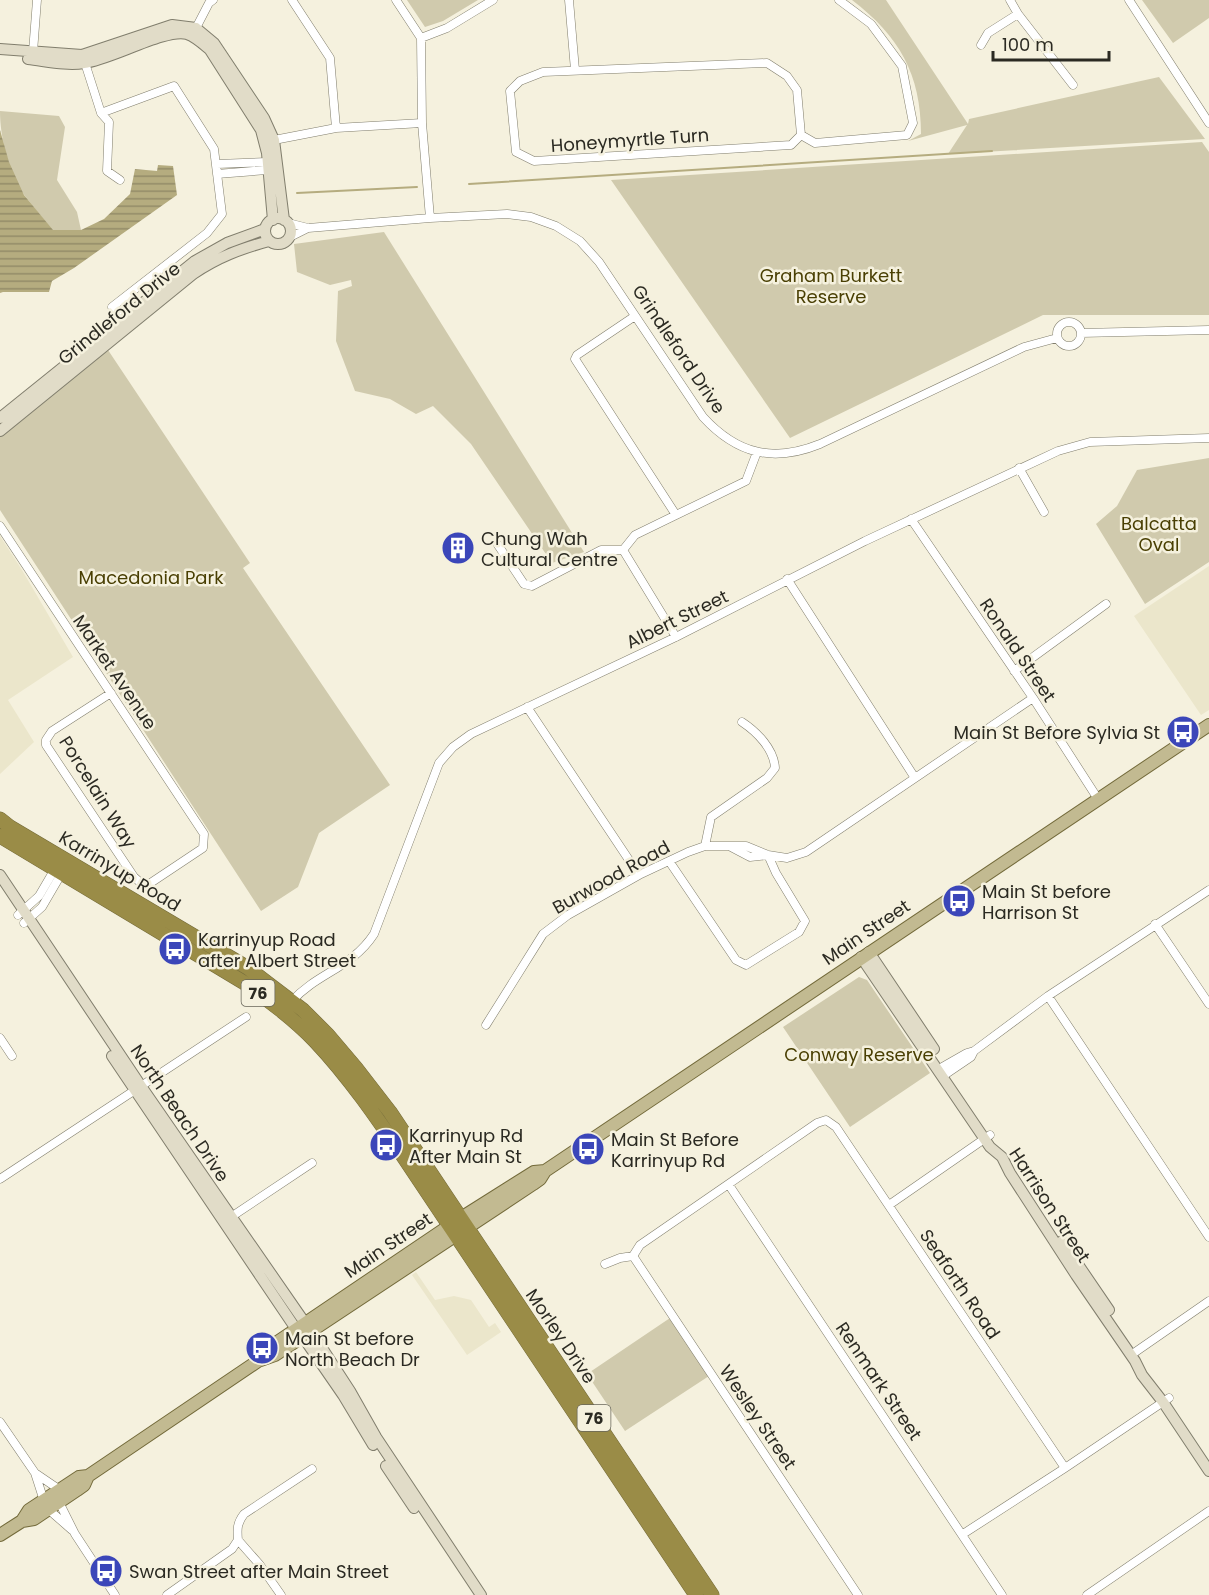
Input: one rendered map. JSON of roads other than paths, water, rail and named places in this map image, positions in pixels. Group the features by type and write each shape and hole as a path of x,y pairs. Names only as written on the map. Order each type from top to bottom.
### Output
{"highway":[{"name":"Karrinyup Road","path":"0,819 62,866 265,997 304,1031 343,1073 458,1227"},
{"name":"Karrinyup Road","path":"0,836 62,866 248,968 292,1001 328,1035 390,1112 458,1227"},
{"name":"Morley Drive","path":"458,1227 696,1595"},
{"name":"Morley Drive","path":"458,1227 712,1595"}],"main road":[{"name":"Main Street","path":"0,1535 22,1521 29,1510 84,1485 88,1476 258,1361 275,1355 304,1330 458,1227 534,1172 545,1171 1209,725"}],"street":[{"path":"33,52 37,0"},
{"path":"196,28 208,3 213,0"},
{"path":"292,0 330,58 336,128"},
{"path":"396,0 422,38 422,123 430,218"},
{"path":"422,38 447,28 493,0"},
{"path":"569,0 575,70"},
{"path":"801,135 816,143 907,135 913,123 902,66 871,24 839,0"},
{"path":"1010,0 1018,14 1073,85"},
{"path":"1129,0 1209,123"},
{"path":"981,45 988,33 1018,14"},
{"path":"0,49 82,55 172,25 196,28 214,44 264,118 274,140 286,221 291,230 290,237"},
{"path":"0,56 84,63 106,58 171,33 187,34 195,38 210,50 261,130 267,153 273,219"},
{"path":"84,63 101,113 109,122 107,171 120,180"},
{"name":"Honeymyrtle Turn","path":"767,63 787,76 797,90 801,135 791,145 534,161 516,152 510,91 520,81 543,72 575,70 767,63"},
{"path":"101,113 174,86 214,149 217,164 222,214 207,233 112,308 125,324"},
{"path":"274,140 336,128 422,123"},
{"path":"217,164 267,166"},
{"path":"217,174 267,166"},
{"name":"Grindleford Drive","path":"1,425 125,324 210,262 240,248 269,241 281,244 308,228 507,214 531,217 556,225 580,241 599,262 703,417 727,439 742,447 772,455 805,450 1024,347 1057,338"},
{"name":"Grindleford Drive","path":"125,324 165,284 211,251 265,229 273,219 308,228"},
{"path":"265,229 269,241"},
{"path":"635,316 577,354 575,359 676,516"},
{"path":"1064,323 1075,324 1081,333 1080,339 1072,346 1063,345 1057,338 1057,330 1064,323"},
{"path":"1081,333 1209,330"},
{"name":"Albert Street","path":"292,1001 301,992 353,958 374,934 439,763 453,747 471,734 676,638 788,579 911,519 1058,451 1090,442 1209,438"},
{"path":"623,550 635,535 746,481 757,452"},
{"path":"1019,468 1044,512"},
{"name":"Ronald Street","path":"911,519 1034,698 1098,800"},
{"name":"Market Avenue","path":"0,526 204,834"},
{"path":"498,545 524,584 532,586 601,550 623,550"},
{"path":"623,550 676,638"},
{"path":"788,579 915,778"},
{"path":"1014,671 1106,604"},
{"name":"Porcelain Way","path":"111,693 52,730 46,740 46,745 128,869 142,884 149,884 203,848 204,834"},
{"name":"Burwood Road","path":"486,1026 543,934 568,915 639,875 705,846 729,846 750,857 768,855 786,858 806,852 1034,698"},
{"path":"527,707 639,875"},
{"path":"705,846 711,817 767,778 775,768 772,755 755,731 742,722"},
{"path":"669,861 736,960 746,965 799,932 805,921 776,873 768,855"},
{"path":"24,917 42,907 62,866"},
{"name":"North Beach Drive","path":"0,875 24,917 227,1220 350,1391 376,1437 481,1595"},
{"name":"North Beach Drive","path":"0,887 24,917"},
{"path":"944,1071 1048,996 1209,890"},
{"path":"1155,924 1209,1004"},
{"name":"Harrison Street","path":"865,955 988,1137 990,1146 1005,1162 1076,1275 1133,1353 1147,1382 1166,1400 1209,1459"},
{"path":"1048,996 1209,1237"},
{"path":"0,1179 246,1017"},
{"path":"0,1038 12,1056"},
{"name":"Seaforth Road","path":"729,1185 817,1123 826,1120 836,1126 1065,1468"},
{"path":"889,1205 988,1137"},
{"path":"227,1220 312,1164"},
{"path":"605,1264 633,1256 640,1245 729,1185"},
{"name":"Renmark Street","path":"729,1185 1002,1595"},
{"name":"Wesley Street","path":"633,1256 858,1595"},
{"path":"1133,1353 1209,1301"},
{"name":"North Beach Drive","path":"304,1330 473,1595"},
{"path":"963,1534 1166,1400"},
{"name":"Harrison Street","path":"1166,1400 1209,1471"},
{"path":"0,1422 115,1595"},
{"path":"281,1595 256,1559 238,1540 239,1520 244,1514 312,1469"},
{"path":"35,1473 75,1534"},
{"path":"1087,1595 1209,1511"},
{"path":"167,1595 232,1549 238,1540"}],"waterway":[{"path":"469,184 992,151"},
{"path":"297,193 417,187"}],"place":[{"name":"Chung Wah Cultural Centre","path":"458,548"},
{"name":"Main St Before Sylvia St","path":"1183,732"},
{"name":"Main St before Harrison St","path":"959,901"},
{"name":"Karrinyup Road after Albert Street","path":"175,949"},
{"name":"Karrinyup Rd After Main St","path":"386,1145"},
{"name":"Main St Before Karrinyup Rd","path":"588,1149"},
{"name":"Main St before North Beach Dr","path":"262,1348"},
{"name":"Swan Street after Main Street","path":"106,1571"}],"park label":[{"name":"Graham Burkett Reserve","path":"831,285"},
{"name":"Balcatta Oval","path":"1159,533"},
{"name":"Macedonia Park","path":"151,577"},
{"name":"Conway Reserve","path":"859,1054"}]}
